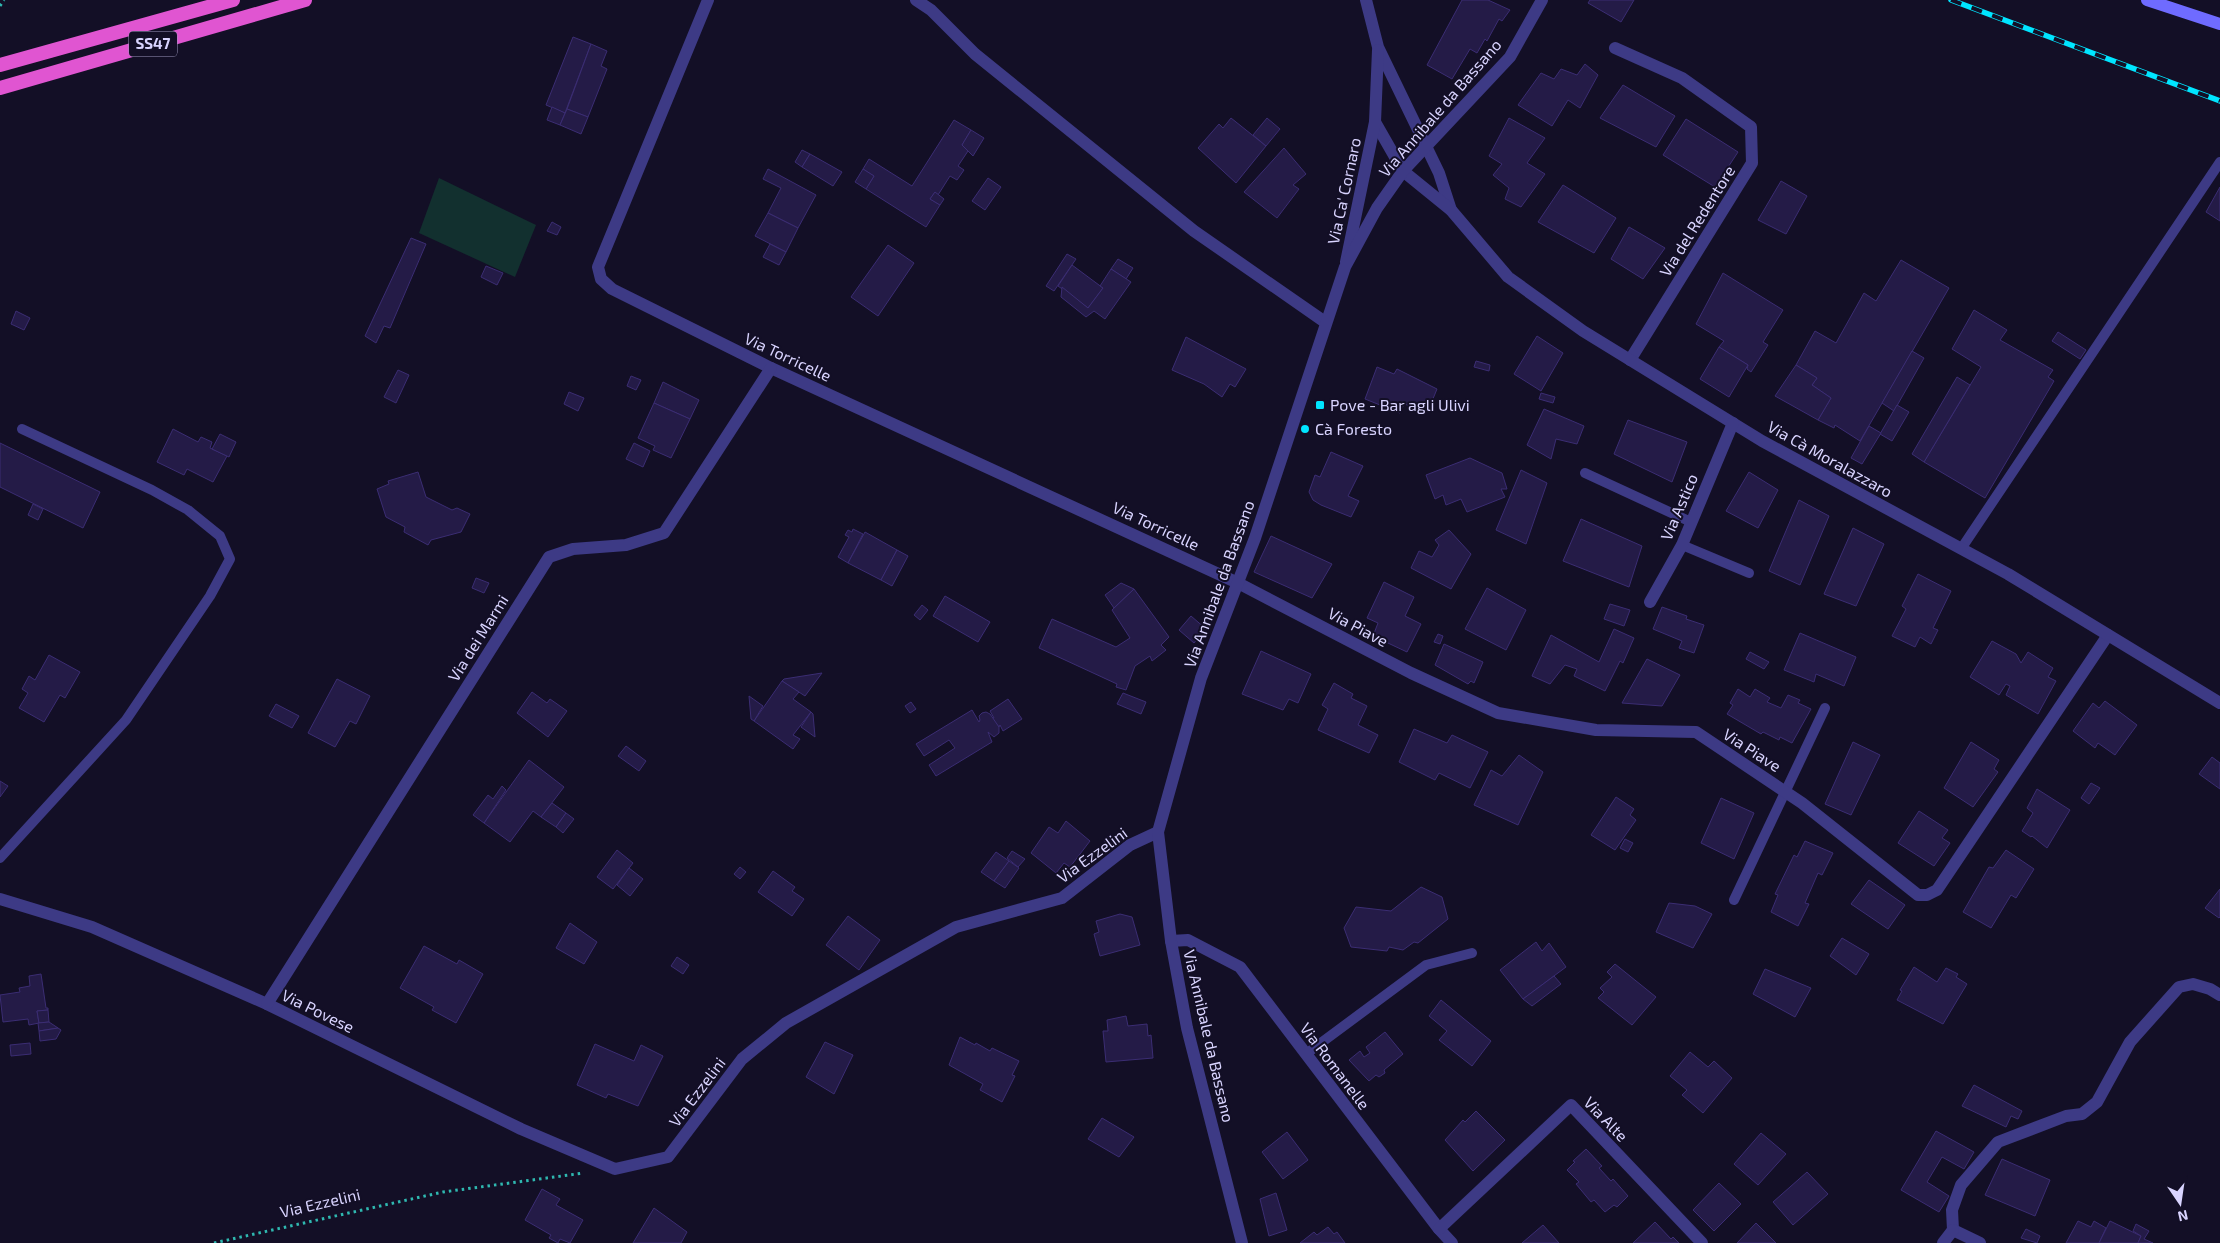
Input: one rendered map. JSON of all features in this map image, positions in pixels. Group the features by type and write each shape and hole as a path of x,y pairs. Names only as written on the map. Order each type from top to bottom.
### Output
{"highway":[{"name":"SS47","path":"0,65 233,0"},
{"name":"SS47","path":"0,88 305,0"}],"main road":[{"path":"2147,0 2220,24"}],"street":[{"name":"Via Torricelle","path":"708,0 598,267 601,279 612,289 771,368 1238,583"},
{"path":"916,0 931,10 975,54 1194,231 1326,322"},
{"name":"Via Ca' Cornaro","path":"1366,0 1378,47 1425,146"},
{"name":"Via Annibale da Bassano","path":"1242,1243 1187,1028 1171,941 1158,832 1201,678 1255,538 1345,267 1377,208 1403,171 1510,56 1542,0"},
{"name":"Via Ca' Cornaro","path":"1345,267 1375,122 1378,47"},
{"name":"Via del Redentore","path":"1615,48 1682,78 1751,127 1752,163 1630,360"},
{"name":"Via Ca' Cornaro","path":"1375,122 1403,171"},
{"name":"Via Cà Moralazzaro","path":"1425,146 1439,173 1451,210"},
{"name":"Via Cà Moralazzaro","path":"1403,171 1451,210 1508,277 1583,331 1762,441 2008,574 2220,702"},
{"name":"Via dei Marmi","path":"267,1004 549,557 573,549 626,545 664,533 771,368"},
{"name":"Via Astico","path":"1650,602 1682,545 1733,423"},
{"name":"Via Piave","path":"1238,583 1411,674 1498,713 1596,730 1696,732 1802,802 1918,895 1927,895 1937,890 2108,635"},
{"name":"Via Ezzelini","path":"615,1169 668,1157 742,1060 786,1023 956,927 1062,898 1130,845 1158,832"},
{"name":"Via Povese","path":"0,899 92,927 267,1004 521,1129 615,1169"},
{"name":"Via Romanelle","path":"1171,941 1188,940 1240,967 1439,1229 1452,1243"},
{"path":"1943,1243 1953,1230 1952,1210 1961,1185 1998,1142 2066,1116 2082,1114 2097,1102 2130,1042 2179,987 2193,984 2210,989 2220,995"},
{"name":"Via Alte","path":"1439,1229 1571,1105 1702,1243"},
{"path":"1953,1230 1980,1243"}],"lane":[{"path":"1961,548 2220,162"},
{"path":"0,858 126,720 210,596 230,559 220,536 188,510 152,490 22,429"},
{"path":"1585,473 1691,522"},
{"path":"1682,545 1749,573"},
{"path":"1734,900 1825,708"},
{"path":"1306,1054 1426,965 1472,953"}],"path":[{"path":"0,6 4,0"},
{"name":"Via Ezzelini","path":"214,1243 443,1192 586,1173"}],"green space":[{"path":"439,178 536,225 515,277 419,233"}],"building":[{"path":"1462,0 1488,0 1510,10 1502,21 1499,19 1487,41 1485,39 1477,53 1470,49 1452,79 1427,65"},
{"path":"1590,0 1634,0 1621,22 1588,3"},
{"path":"573,37 591,44 565,113 546,105"},
{"path":"591,44 607,51 601,66 607,69 588,117 567,109"},
{"path":"1585,64 1598,75 1580,108 1568,100 1552,126 1518,105 1541,73 1554,79 1561,69 1577,75"},
{"path":"1623,85 1675,116 1656,147 1600,118"},
{"path":"552,107 565,113 560,125 547,120"},
{"path":"567,109 588,117 581,134 560,125"},
{"path":"1231,118 1266,146 1236,183 1198,148 1219,124 1223,128"},
{"path":"1267,118 1280,129 1266,146 1253,135"},
{"path":"1509,118 1545,138 1527,163 1545,174 1521,207 1505,199 1509,188 1493,175 1502,164 1489,156"},
{"path":"1686,119 1738,152 1715,187 1663,155"},
{"path":"954,120 971,130 962,145 968,151 958,166 964,170 957,180 950,176 938,195 935,192 930,199 940,205 926,227 866,189 874,176 863,169 869,159 912,186"},
{"path":"971,130 984,138 973,156 962,145"},
{"path":"1284,148 1306,174 1293,185 1299,189 1277,218 1244,192"},
{"path":"802,150 810,154 802,167 795,162"},
{"path":"810,154 842,172 833,186 802,167"},
{"path":"768,169 816,195 798,228 768,213 781,188 763,179"},
{"path":"863,169 874,176 866,189 855,182"},
{"path":"988,178 1001,187 985,210 972,201"},
{"path":"1781,181 1807,196 1786,234 1758,220"},
{"path":"1563,185 1616,218 1594,253 1538,222"},
{"path":"2220,187 2220,221 2206,212"},
{"path":"935,192 944,199 940,205 930,199"},
{"path":"768,213 798,228 786,252 755,236"},
{"path":"552,222 561,227 557,235 547,231"},
{"path":"1629,227 1665,248 1643,279 1611,259"},
{"path":"411,238 426,244 390,328 384,326 376,343 365,336"},
{"path":"770,244 786,252 779,265 763,257"},
{"path":"888,245 914,263 878,316 851,297"},
{"path":"1067,254 1076,259 1054,291 1046,286"},
{"path":"1118,259 1133,268 1126,279 1111,269"},
{"path":"1901,260 1949,288 1860,441 1835,425 1834,428 1818,420 1831,398 1812,385 1817,378 1796,365 1815,331 1836,343 1864,293 1876,301"},
{"path":"1072,265 1103,288 1088,308 1058,286"},
{"path":"486,266 503,273 497,285 481,277"},
{"path":"1111,269 1131,282 1105,319 1094,311 1086,317 1061,297 1062,287 1088,308 1103,288 1100,286"},
{"path":"1723,273 1783,310 1763,342 1768,345 1751,372 1747,369 1748,365 1719,347 1724,341 1696,324"},
{"path":"1974,310 2007,330 2000,340 2053,370 2048,377 2054,381 1985,498 1924,462 1981,367 1952,349"},
{"path":"16,311 30,318 24,330 11,324"},
{"path":"2058,332 2086,350 2080,359 2052,341"},
{"path":"1537,336 1563,353 1541,391 1514,374"},
{"path":"1186,337 1246,369 1235,387 1230,384 1222,397 1204,384 1172,370"},
{"path":"1719,347 1748,365 1729,397 1700,379"},
{"path":"1912,351 1924,358 1894,411 1882,403"},
{"path":"1476,361 1490,365 1489,371 1474,367"},
{"path":"1796,365 1817,378 1812,385 1831,398 1818,420 1775,396"},
{"path":"1377,367 1394,374 1397,369 1437,389 1428,411 1404,404 1400,413 1365,399"},
{"path":"398,370 409,375 396,403 384,397"},
{"path":"631,376 641,380 636,390 627,386"},
{"path":"1957,377 1970,385 1924,462 1912,454"},
{"path":"663,382 699,400 690,419 654,403"},
{"path":"569,392 584,398 578,411 564,404"},
{"path":"1541,393 1555,397 1553,403 1539,399"},
{"path":"654,403 690,419 671,458 653,450 655,446 638,438"},
{"path":"1897,405 1909,412 1892,441 1880,434"},
{"path":"1544,409 1584,426 1577,444 1556,439 1551,459 1527,445"},
{"path":"1628,420 1687,442 1672,482 1614,454"},
{"path":"1869,426 1881,433 1862,464 1851,458"},
{"path":"173,429 198,442 201,437 212,442 210,448 227,456 213,482 187,469 184,475 157,462"},
{"path":"220,434 236,442 229,457 212,449"},
{"path":"0,443 100,492 83,528 0,487"},
{"path":"634,443 650,451 643,467 626,459"},
{"path":"1331,452 1363,466 1348,496 1359,501 1351,517 1321,505 1313,500 1309,492 1315,475 1320,477"},
{"path":"1470,458 1502,473 1507,489 1501,489 1505,497 1467,512 1461,499 1446,505 1443,495 1435,499 1426,475"},
{"path":"1521,470 1547,483 1526,544 1496,530"},
{"path":"418,472 426,497 452,510 457,508 470,514 461,532 431,540 428,545 404,532 405,527 386,517 377,489 389,484 388,481"},
{"path":"1749,472 1778,490 1758,528 1726,511"},
{"path":"1799,500 1829,516 1800,585 1769,571"},
{"path":"33,504 43,509 38,520 28,515"},
{"path":"1581,519 1642,546 1629,587 1563,561"},
{"path":"1853,528 1884,544 1856,606 1824,594"},
{"path":"853,529 863,534 848,563 838,557 849,537 845,535 848,530 852,532"},
{"path":"1449,530 1471,554 1451,589 1411,568 1419,551 1432,557 1439,545 1435,540"},
{"path":"865,532 897,550 881,580 848,563"},
{"path":"1271,536 1332,564 1312,598 1254,572"},
{"path":"897,550 908,556 892,586 881,580"},
{"path":"1918,574 1951,591 1933,628 1938,630 1931,644 1920,637 1915,647 1892,636 1906,609 1902,606"},
{"path":"476,578 489,583 484,593 472,588"},
{"path":"1384,582 1414,597 1405,616 1421,624 1407,652 1373,636 1378,623 1367,618"},
{"path":"1121,583 1134,589 1114,608 1105,595"},
{"path":"1487,588 1526,610 1506,650 1465,629"},
{"path":"1134,589 1169,637 1161,645 1166,650 1152,661 1150,656 1135,666 1126,690 1116,687 1117,684 1039,648 1052,619 1116,647 1130,638 1112,610"},
{"path":"945,596 990,622 978,642 933,616"},
{"path":"1610,604 1630,610 1624,626 1604,619"},
{"path":"922,605 928,610 920,620 914,615"},
{"path":"1662,607 1687,616 1686,619 1704,625 1694,653 1679,648 1682,641 1653,629"},
{"path":"1191,616 1206,629 1194,643 1179,630"},
{"path":"1614,629 1634,638 1623,663 1620,661 1605,691 1574,676 1577,669 1565,665 1550,684 1532,676 1551,635 1599,662"},
{"path":"1800,633 1856,657 1844,686 1816,674 1814,682 1784,670"},
{"path":"1438,634 1443,636 1440,644 1434,642"},
{"path":"1992,641 2016,654 2021,663 2028,652 2053,668 2048,677 2056,681 2038,714 2006,695 2010,686 2006,684 1999,695 1970,677"},
{"path":"1444,644 1483,662 1474,683 1471,681 1468,684 1435,665"},
{"path":"1261,651 1311,674 1298,703 1289,699 1283,710 1242,694"},
{"path":"1750,652 1769,662 1764,669 1746,659"},
{"path":"49,655 80,672 65,698 60,695 44,722 19,708 28,693 22,689 29,676 35,680"},
{"path":"1647,659 1680,675 1662,706 1622,703"},
{"path":"822,673 805,696 782,681 784,679"},
{"path":"337,679 370,696 356,724 350,721 335,747 308,733"},
{"path":"782,681 799,692 793,699 811,712 793,735 800,739 793,749 754,721"},
{"path":"1334,683 1353,694 1351,698 1367,706 1358,725 1378,735 1369,753 1318,730 1328,709 1322,705"},
{"path":"1738,689 1750,697 1755,689 1770,698 1767,702 1781,708 1788,695 1800,700 1798,703 1811,709 1792,743 1780,737 1779,740 1763,732 1761,734 1727,714 1733,705 1730,703"},
{"path":"532,692 547,703 550,699 567,711 548,737 517,713"},
{"path":"1123,693 1146,702 1141,714 1117,704"},
{"path":"749,696 763,706 754,721 751,719"},
{"path":"1008,699 1022,719 1003,731 1000,725 999,727 992,719 994,718 990,711"},
{"path":"2105,701 2137,725 2115,755 2098,743 2095,748 2073,731 2093,703 2099,708"},
{"path":"911,702 916,709 910,713 905,706"},
{"path":"276,704 299,716 292,728 269,716"},
{"path":"972,710 979,722 979,716 982,713 990,714 999,727 999,733 994,737 988,732 992,742 936,776 929,765 955,748 949,740 924,756 916,744"},
{"path":"811,712 813,714 815,737 801,727"},
{"path":"1414,729 1447,743 1452,735 1488,752 1470,788 1439,773 1435,780 1399,762"},
{"path":"1853,742 1880,755 1851,815 1825,804"},
{"path":"1971,742 1999,760 1994,769 1998,772 1973,807 1944,788"},
{"path":"626,746 646,761 639,771 618,756"},
{"path":"1519,755 1543,772 1518,825 1474,805 1491,770 1502,776"},
{"path":"2212,757 2220,763 2220,789 2199,774"},
{"path":"529,760 564,787 541,817 533,811 510,842 484,823"},
{"path":"0,781 8,786 0,797"},
{"path":"2091,783 2100,788 2089,804 2081,798"},
{"path":"502,786 506,790 484,823 473,815 488,795 493,799"},
{"path":"2037,789 2070,810 2047,848 2022,831 2033,813 2027,808"},
{"path":"1616,797 1634,809 1630,815 1636,820 1615,850 1591,835"},
{"path":"1721,798 1754,813 1734,859 1701,843"},
{"path":"552,803 566,813 556,827 541,817"},
{"path":"1919,811 1948,830 1942,838 1950,843 1934,866 1898,843"},
{"path":"566,813 574,819 563,833 556,827"},
{"path":"1066,821 1090,841 1070,867 1064,863 1056,873 1031,853 1049,827 1058,833"},
{"path":"1110,834 1117,840 1112,846 1104,841"},
{"path":"1625,839 1633,843 1628,852 1620,848"},
{"path":"1805,841 1833,853 1822,875 1818,873 1805,903 1809,904 1798,926 1771,912 1778,895 1775,894 1794,855 1797,857"},
{"path":"617,850 633,863 613,889 597,877"},
{"path":"2006,850 2034,869 2016,898 2011,895 1991,928 1963,912 1989,867 1993,868"},
{"path":"1012,851 1025,859 1018,867 1007,858"},
{"path":"996,852 1009,861 994,881 981,872"},
{"path":"1009,861 1019,868 1005,888 994,881"},
{"path":"740,867 746,872 740,879 734,874"},
{"path":"629,868 643,879 630,896 617,885"},
{"path":"773,871 795,887 792,891 804,899 792,916 758,892"},
{"path":"1869,880 1905,905 1888,929 1851,904"},
{"path":"1421,887 1442,897 1448,919 1418,943 1414,942 1403,950 1389,947 1387,951 1351,947 1344,928 1356,907 1391,911"},
{"path":"2220,889 2220,917 2219,918 2205,908"},
{"path":"1669,903 1695,906 1712,914 1693,948 1656,932"},
{"path":"1120,914 1132,917 1140,945 1100,956 1094,934 1099,932 1096,921"},
{"path":"848,916 880,940 859,970 826,945"},
{"path":"570,923 597,942 584,964 556,948"},
{"path":"1842,938 1869,954 1856,975 1830,956"},
{"path":"1536,942 1542,951 1549,943 1566,967 1523,999 1500,970"},
{"path":"424,946 457,964 459,960 483,974 456,1023 432,1010 434,1007 400,988"},
{"path":"677,957 689,965 683,974 671,966"},
{"path":"1615,964 1656,997 1632,1025 1598,998 1604,992 1600,988 1612,977 1607,972"},
{"path":"1914,967 1937,982 1946,968 1958,974 1956,977 1967,984 1943,1024 1897,1000 1902,991 1900,990"},
{"path":"1765,969 1811,988 1795,1017 1753,994"},
{"path":"41,974 46,1008 48,1010 37,1011 39,1023 29,1025 28,1019 3,1022 0,995 20,992 19,988 30,986 29,976"},
{"path":"1554,976 1561,984 1532,1006 1523,999"},
{"path":"1441,1000 1491,1041 1472,1066 1439,1040 1447,1031 1429,1016"},
{"path":"48,1010 49,1022 39,1023 37,1011"},
{"path":"1126,1016 1128,1026 1147,1024 1148,1036 1151,1035 1153,1058 1106,1062 1103,1031 1108,1031 1107,1020"},
{"path":"49,1022 58,1028 39,1031 38,1023"},
{"path":"58,1028 61,1030 56,1039 40,1041 39,1031"},
{"path":"1385,1032 1403,1054 1384,1070 1385,1073 1379,1077 1376,1075 1369,1081 1349,1060 1360,1051 1364,1057 1370,1053 1366,1047"},
{"path":"960,1037 990,1051 992,1048 1019,1061 1012,1075 1015,1076 1002,1102 980,1090 983,1084 949,1065"},
{"path":"825,1042 853,1055 834,1094 806,1077"},
{"path":"30,1043 31,1054 11,1056 10,1045"},
{"path":"595,1044 634,1061 641,1045 663,1056 638,1106 608,1094 606,1098 577,1085"},
{"path":"1690,1052 1708,1067 1714,1061 1732,1078 1703,1113 1682,1095 1687,1090 1670,1076"},
{"path":"1974,1085 2022,1111 2018,1119 2011,1116 2006,1127 1962,1106"},
{"path":"1476,1111 1505,1140 1473,1171 1445,1140 1463,1120 1465,1122"},
{"path":"1102,1118 1134,1137 1119,1157 1088,1139"},
{"path":"1936,1131 1974,1152 1964,1169 1942,1157 1927,1182 1949,1196 1939,1212 1901,1190"},
{"path":"1287,1132 1308,1160 1283,1179 1262,1152"},
{"path":"1761,1133 1786,1154 1758,1185 1734,1164"},
{"path":"1586,1149 1602,1166 1599,1168 1611,1181 1613,1179 1628,1196 1617,1207 1614,1205 1605,1212 1594,1200 1591,1202 1576,1184 1579,1182 1567,1170 1575,1162 1573,1161"},
{"path":"2002,1159 2050,1180 2035,1216 1985,1195"},
{"path":"1807,1172 1828,1194 1793,1225 1773,1202"},
{"path":"1719,1183 1741,1204 1714,1231 1693,1210"},
{"path":"542,1189 560,1199 556,1205 583,1220 570,1243 560,1239 558,1243 549,1238 551,1235 525,1220"},
{"path":"1276,1193 1287,1230 1269,1236 1260,1199"},
{"path":"654,1208 687,1232 681,1243 633,1243"},
{"path":"2078,1221 2091,1227 2094,1221 2106,1228 2099,1243 2066,1243"},
{"path":"2110,1221 2141,1236 2138,1243 2099,1243"},
{"path":"1655,1222 1671,1239 1673,1237 1679,1243 1633,1243"},
{"path":"1756,1223 1776,1243 1737,1243"},
{"path":"2136,1224 2149,1231 2144,1239 2153,1243 2138,1243 2141,1236 2133,1231"},
{"path":"1543,1225 1559,1243 1522,1243"},
{"path":"1328,1227 1334,1234 1337,1232 1345,1243 1300,1243 1314,1232 1317,1235"},
{"path":"2026,1229 2040,1236 2037,1243 2021,1238"}],"railway":[{"path":"1951,0 2220,101"}],"place":[{"name":"Pove - Bar agli Ulivi","path":"1320,405"},
{"name":"Cà Foresto","path":"1305,429"}]}
